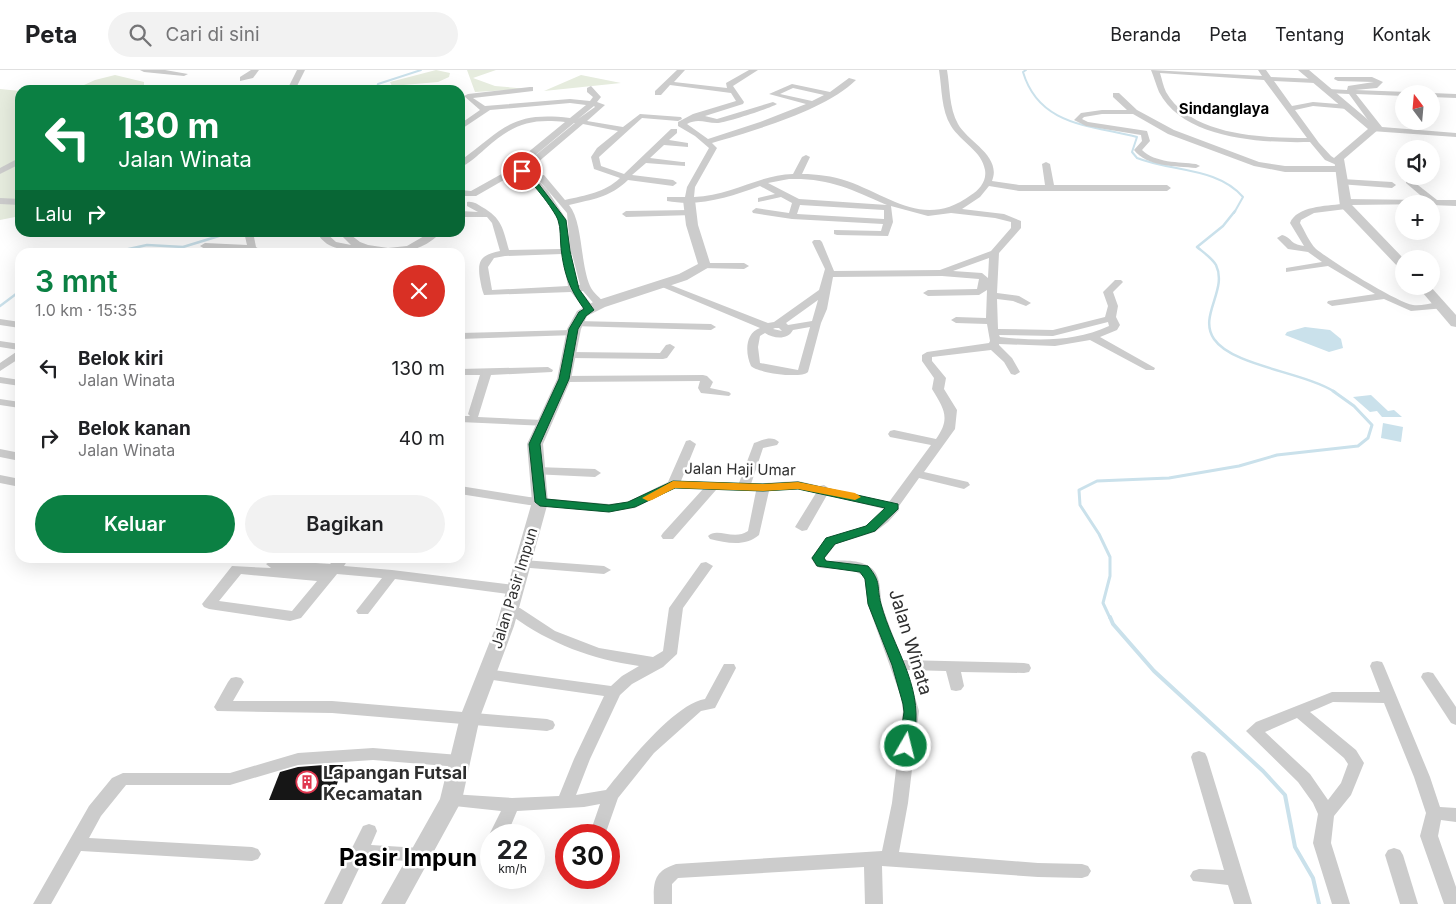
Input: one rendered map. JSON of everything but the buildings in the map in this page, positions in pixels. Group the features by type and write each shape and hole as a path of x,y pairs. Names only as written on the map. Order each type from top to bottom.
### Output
{"street":[{"path":"144,70 184,74"},
{"path":"243,79 250,76 255,70"},
{"path":"293,85 301,70"},
{"path":"658,94 681,70"},
{"path":"680,120 740,102 729,85 754,70"},
{"path":"943,70 951,120 985,158 990,172 987,183 974,197 952,211"},
{"path":"1312,140 1276,141 1250,139 1221,131 1194,120 1170,104 1155,70 1316,81"},
{"path":"1262,70 1312,140 1328,158 1339,166"},
{"path":"1303,70 1347,107 1377,129 1456,135"},
{"path":"1338,79 1372,79 1379,82 1374,86 1351,88 1350,91"},
{"path":"707,142 766,123 830,94 852,80"},
{"path":"668,83 732,91"},
{"path":"810,104 772,94 792,86 830,94"},
{"path":"591,88 591,92 597,97 592,104"},
{"path":"484,109 468,96 530,89"},
{"path":"783,89 801,93"},
{"path":"1328,91 1395,93"},
{"path":"1350,91 1377,129"},
{"path":"1116,95 1134,112 1172,132 1266,167 1339,166"},
{"path":"1440,95 1456,96"},
{"path":"465,124 484,109 554,102 601,105 575,122 525,168 472,199 465,208"},
{"path":"614,188 597,167 595,157 623,129 643,115 680,120 702,118 717,121 773,104"},
{"path":"1291,109 1305,105 1347,107"},
{"path":"1134,112 1091,113 1081,115 1078,120 1086,124 1144,133 1146,141 1138,150 1141,155 1158,161 1196,166"},
{"path":"465,161 514,124 537,119 623,129"},
{"path":"680,120 681,126 695,132 713,148 691,188 689,206 705,266"},
{"path":"1377,129 1343,154 1339,166 1345,204 1395,257"},
{"path":"564,203 602,194 614,188 674,132"},
{"path":"663,142 685,145"},
{"path":"796,176 806,156"},
{"path":"645,160 682,164"},
{"path":"0,171 15,164"},
{"path":"1046,164 1050,180 1049,188"},
{"path":"597,167 626,177 673,183"},
{"path":"525,168 564,203 571,213 575,229 576,251 586,288 595,307"},
{"path":"525,168 545,193 562,220 574,289 595,307"},
{"path":"626,214 689,206 724,196 759,182 796,176 836,180 906,210 932,213 952,211 996,216 1016,221 1016,228 994,253 976,258 942,273"},
{"path":"759,182 797,202 888,208 888,222 885,234 837,232"},
{"path":"1342,182 1392,185"},
{"path":"987,183 1019,188 1167,188"},
{"path":"1414,185 1426,195"},
{"path":"1014,197 1019,188"},
{"path":"761,200 780,194"},
{"path":"465,196 472,199 496,222 505,252"},
{"path":"670,199 689,206"},
{"path":"0,201 15,202"},
{"path":"792,216 797,202"},
{"path":"1395,203 1345,204 1312,212 1297,218 1295,223 1311,249 1330,264 1385,296 1411,308 1441,306"},
{"path":"1440,203 1456,203"},
{"path":"756,211 792,216 888,222"},
{"path":"465,214 490,215"},
{"path":"324,237 327,242 334,246 382,248"},
{"path":"349,237 363,247"},
{"path":"406,248 416,246 430,237"},
{"path":"1282,238 1291,247 1311,249"},
{"path":"816,324 775,327 759,331 754,335 752,342 755,364 758,367 803,372 816,324 822,310 830,269 829,262 817,242"},
{"path":"205,246 230,248"},
{"path":"576,251 505,252 491,256 485,260 484,267 488,293 586,288"},
{"path":"994,253 991,296 993,335 1015,372"},
{"path":"1289,270 1330,264"},
{"path":"572,338 582,314 595,307 683,277 705,266 744,266"},
{"path":"828,274 942,273 982,276 984,279 983,289 976,293 928,293"},
{"path":"956,320 993,335 1031,344 1091,337 1113,328 1115,325 1111,318 1113,306 1108,292 1118,282"},
{"path":"660,284 775,327"},
{"path":"775,327 824,292"},
{"path":"1431,295 1456,323"},
{"path":"991,296 1015,298 1026,303"},
{"path":"1332,303 1385,296"},
{"path":"894,507 949,429 951,410 938,389 940,378 928,361 927,355 993,335 1053,334 1111,318"},
{"path":"0,322 15,324"},
{"path":"465,336 572,338 711,328"},
{"path":"465,341 537,337"},
{"path":"1091,337 1150,368"},
{"path":"572,338 659,356 670,347"},
{"name":"Jalan Pasir Impun","path":"393,904 451,800 470,717 510,611 540,502 535,444 564,379 572,338"},
{"path":"0,344 15,346"},
{"path":"465,372 548,370"},
{"path":"474,414 487,371"},
{"path":"564,379 703,378 707,382 704,388 705,391 725,394"},
{"path":"0,380 15,382"},
{"path":"0,402 15,404"},
{"path":"465,419 543,424"},
{"path":"894,434 939,443"},
{"path":"744,487 758,446 766,442 773,442"},
{"name":"Jalan Haji Umar","path":"673,484 690,444"},
{"path":"0,453 15,456"},
{"path":"536,471 596,473"},
{"path":"917,474 964,485"},
{"path":"0,479 15,482"},
{"name":"Jalan Haji Umar","path":"465,491 540,502 609,508 630,505 673,484 763,488 798,485 824,489 894,507"},
{"path":"668,536 712,486"},
{"path":"715,536 737,539 750,536 754,532 763,488"},
{"path":"802,527 824,489"},
{"name":"Jalan Winata","path":"874,904 881,859 898,826 901,781 911,712 899,665 874,604 872,578 869,573 852,566 825,565 818,558 831,541 870,529 894,507"},
{"path":"523,564 604,570"},
{"path":"566,802 582,759 614,692 627,680 658,664 670,654 676,608 706,566"},
{"path":"324,569 299,613 290,616 209,604 233,571 244,569 324,569 392,574 515,590"},
{"path":"363,611 392,574"},
{"path":"510,611 515,611 550,636 587,653 658,664"},
{"path":"899,665 1024,668"},
{"path":"953,666 956,686"},
{"path":"1377,666 1422,777 1434,813 1429,836 1453,904"},
{"path":"601,824 611,795 648,749 697,706 710,705 729,668"},
{"path":"486,674 614,692"},
{"path":"1428,677 1456,719"},
{"path":"236,682 222,707 332,706 547,725"},
{"path":"1341,904 1322,843 1326,814 1320,800 1304,778 1254,731 1325,700 1340,696 1389,698"},
{"path":"1300,712 1350,754 1356,763 1343,795 1326,814"},
{"path":"42,904 95,811 118,782 123,779 230,779 298,759 364,755 459,761"},
{"path":"1198,757 1243,904"},
{"path":"451,800 512,805 584,801 611,795"},
{"path":"503,824 512,805"},
{"path":"1434,813 1456,814"},
{"path":"333,904 369,831"},
{"path":"76,844 252,854"},
{"path":"359,851 420,855"},
{"path":"1394,855 1409,904"},
{"path":"664,904 662,882 666,875 676,871 881,859 1038,870 1082,870"},
{"path":"1199,876 1235,878"}],"shaded area":[{"path":"436,70 450,73 449,77 438,82 392,85 390,82"},
{"path":"467,70 496,70 473,78 495,86 529,89 475,92"},
{"path":"115,75 144,82 144,85 84,85"},
{"path":"581,75 621,83 544,91"},
{"path":"0,89 15,90 15,217 0,220"}],"water":[{"path":"1305,327 1330,330 1341,339 1343,348 1329,352 1285,335 1287,332"},
{"path":"1371,395 1388,411 1394,410 1402,417 1382,417 1377,411 1370,412 1353,397"},
{"path":"1383,423 1403,427 1401,442 1381,438"}],"waterway":[{"path":"378,85 421,70"},
{"path":"1026,70 1023,72 1031,90 1041,103 1054,113 1084,125 1137,137 1132,152 1137,158 1207,175 1232,187 1243,197 1234,213"},
{"path":"1235,211 1223,226 1197,247 1214,262 1219,274 1209,321 1214,339 1223,348 1236,356 1306,379 1335,392"},
{"path":"133,248 147,245 183,247 216,237"},
{"path":"0,306 15,295"},
{"path":"1110,618 1103,603 1110,576 1110,557 1099,534 1080,505 1079,490 1097,481 1169,478 1239,466 1277,455 1358,446 1368,438 1372,425 1354,406 1333,391"},
{"path":"1110,617 1113,624 1154,671 1263,771 1285,795 1295,847 1313,878 1319,904"}],"slow traffic":[{"path":"648,498 673,484 763,488 798,485 855,497"}],"place":[{"name":"Lapangan Futsal Kecamatan","path":"307,782"}],"district":[{"name":"Sindanglaya","path":"1224,108"},
{"name":"Pasir Impun","path":"408,857"}],"route":[{"path":"522,171 526,172 536,182 559,212 565,229 566,251 574,289 590,310 582,314 574,329 564,379 535,444 540,502 609,508 630,505 673,484 763,488 798,485 840,493 894,507 870,529 831,541 818,558 825,565 852,566 863,569 872,578 874,604 899,665 910,704 911,712 906,746"}]}
